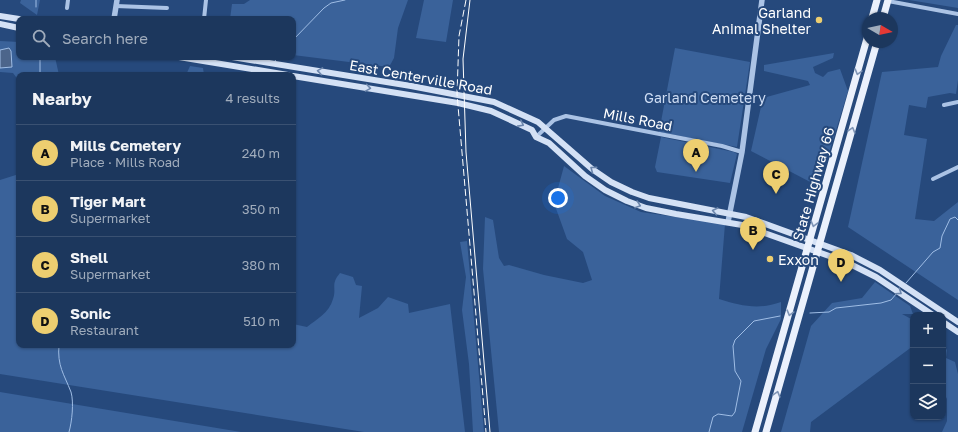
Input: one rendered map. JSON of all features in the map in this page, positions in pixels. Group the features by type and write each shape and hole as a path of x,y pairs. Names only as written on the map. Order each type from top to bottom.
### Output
{"main road":[{"path":"874,12 877,0"},
{"path":"884,12 887,0"},
{"path":"0,16 16,19"},
{"path":"0,24 16,27"},
{"name":"State Highway 66","path":"756,432 864,48"},
{"name":"State Highway 66","path":"766,432 875,48"},
{"path":"204,60 270,72"},
{"name":"East Centerville Road","path":"247,60 482,98 504,105 546,128 592,169 611,182 649,198 746,217 855,256 880,270 958,322"},
{"path":"334,83 336,74"},
{"name":"East Centerville Road","path":"296,76 467,105 503,115 532,130 536,137 549,142 585,176 605,190 627,201 646,208 751,227 817,253 857,266 929,312"},
{"path":"410,95 411,86"},
{"path":"503,115 504,105"},
{"path":"946,324 958,332"}],"street":[{"path":"67,8 68,0"},
{"path":"204,16 206,0"},
{"path":"728,222 742,152 762,0"},
{"path":"887,0 958,14"},
{"path":"114,16 116,3 166,8"},
{"path":"944,105 958,102"},
{"name":"Mills Road","path":"536,137 554,120 566,116 722,146 742,152"},
{"path":"933,179 958,167"}],"green space":[{"path":"21,0 40,0 37,15 20,3"},
{"path":"250,0 408,0 398,28 394,58 389,67 296,55 296,16 230,16 232,4 244,4"},
{"path":"424,0 453,0 446,42 416,38"},
{"path":"909,0 958,0 958,8"},
{"path":"956,25 958,25 958,80 956,94 950,93 928,97 926,108 909,105 904,135 927,139 915,219 934,221 958,202 958,300 848,227 882,72 938,67 941,56"},
{"path":"0,41 16,42 16,60 56,60 58,72 16,72 16,77 13,73 0,72"},
{"name":"Garland Cemetery","path":"675,48 750,62 737,147 659,132"},
{"path":"834,53 833,58 813,67 815,73 823,77 828,72 840,69 848,91 830,150 814,184 751,151 763,98 810,85 808,81 764,71 764,65"},
{"path":"190,66 203,68 204,72 187,72"},
{"path":"661,137 734,152 737,154 730,183 657,172 655,167"},
{"path":"564,166 605,196 641,212 725,224 719,299 735,304 750,306 765,306 781,302 781,319 766,349 742,432 499,432 483,269 485,217 493,220 499,258 504,266 509,265 544,275 583,283 592,280 583,252 567,239 554,203"},
{"path":"16,175 16,348 296,348 296,325 307,327 326,312 333,299 335,280 340,273 353,277 356,285 362,286 359,318 378,308 388,297 408,304 409,313 450,304 465,432 364,432 0,374 0,180"},
{"path":"467,241 484,432 473,432 469,364 462,310 466,277 460,242"},
{"path":"875,282 910,306 912,312 910,312 910,314 902,314 910,318 910,348 811,422 810,432 781,432 811,326 832,303 862,298"},
{"path":"946,358 955,362 958,374 958,432 942,432 947,421"},
{"path":"0,392 241,432 0,432"}],"shaded area":[{"path":"9,48 11,51 12,67 0,68 0,50"}],"waterway":[{"path":"36,0 36,7"},
{"path":"296,37 324,8 331,3 345,0"},
{"path":"40,60 40,72"},
{"path":"906,283 933,252 940,248 942,236 950,219 955,217 958,220"},
{"path":"810,313 829,312 836,308 881,303 891,300 897,293"},
{"path":"709,432 713,417 718,414 732,416 735,412 741,381 735,371 733,346 735,340 754,321 780,316"},
{"path":"59,348 60,364 72,396 72,412 69,432"}],"tram line":[{"path":"470,0 463,59 466,152 490,432"}],"railway":[{"path":"466,0 459,36 457,94 486,432"}],"place":[{"name":"Garland Animal Shelter","path":"819,20"},
{"name":"Mills Cemetery","path":"696,172"},
{"name":"Shell","path":"776,194"},
{"name":"Tiger Mart","path":"753,250"},
{"name":"Exxon","path":"770,259"},
{"name":"Sonic","path":"841,282"}]}
